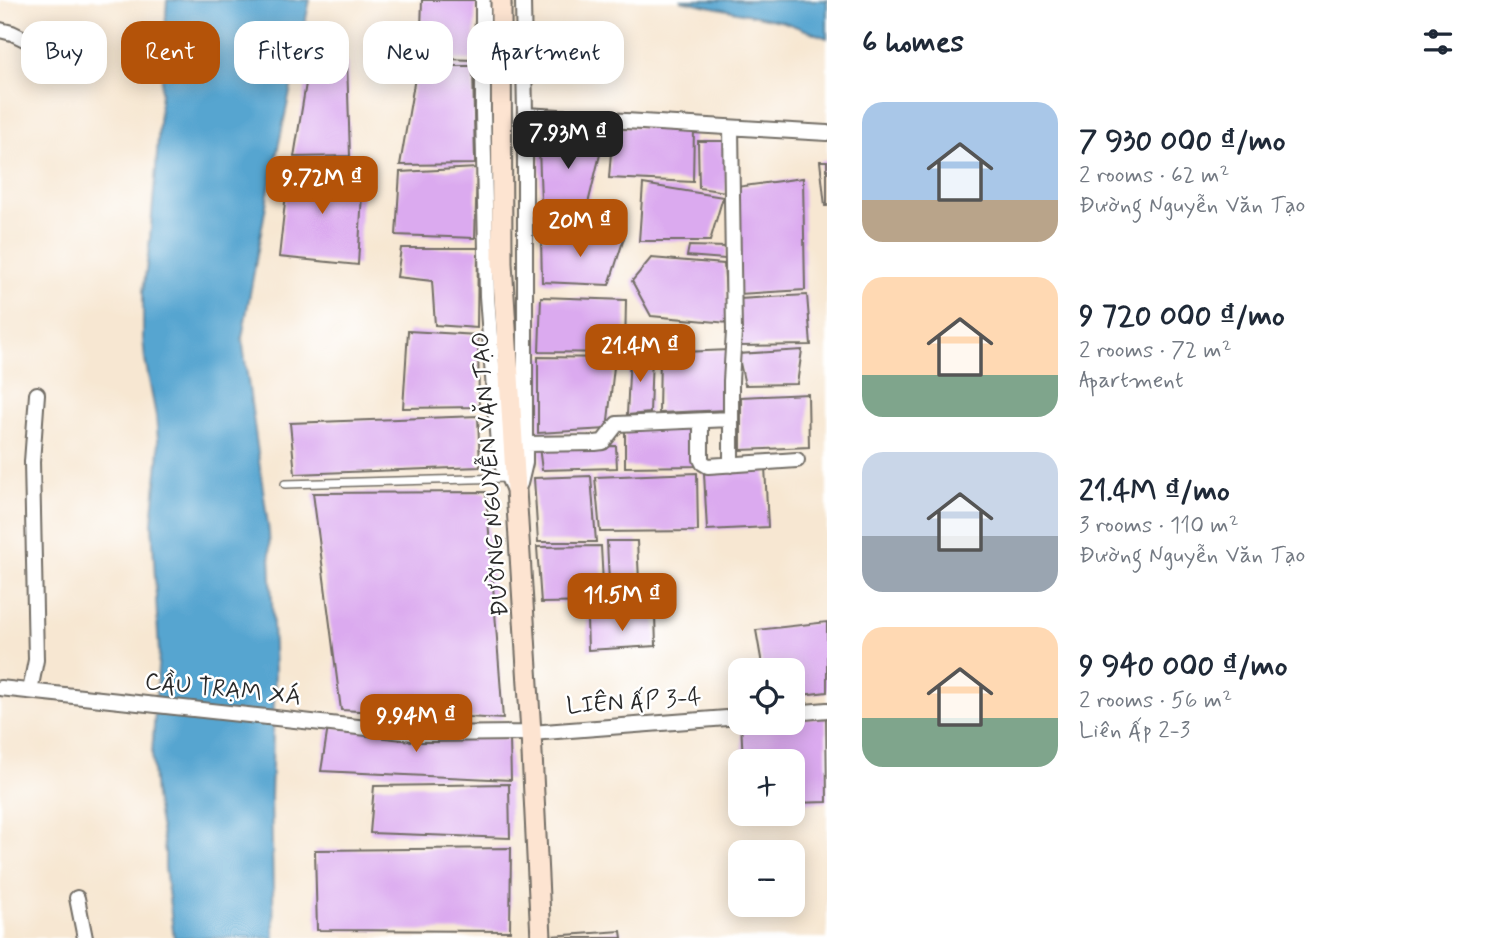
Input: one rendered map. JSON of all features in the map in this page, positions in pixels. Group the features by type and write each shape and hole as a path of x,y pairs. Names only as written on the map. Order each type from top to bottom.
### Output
{"main road":[{"name":"ĐƯỜNG NGUYỄN VĂN TẠO","path":"502,2 502,262 541,938"}],"street":[{"path":"513,486 525,463 523,0"},
{"path":"0,30 21,37"},
{"path":"525,115 827,133"},
{"path":"731,128 734,332 731,464"},
{"path":"30,691 36,660 32,462 37,394"},
{"path":"525,444 603,442 617,424 730,419"},
{"path":"701,421 701,459 708,466 797,460"},
{"name":"CẦU TRẠM XÁ","path":"0,688 422,734 531,733"},
{"path":"805,712 827,710"},
{"name":"LIÊN ẤP 3-4","path":"531,733 728,718"},
{"path":"77,898 85,938"}],"lane":[{"path":"285,484 513,486"}],"water":[{"path":"167,0 310,0 305,21 234,21 234,84 292,84 268,194 242,338 269,532 275,671 271,796 274,938 174,938 165,852 155,797 152,754 159,653 152,523 159,451 156,416 145,359 143,291 149,249 162,84 220,84 220,21 166,21"},
{"path":"680,0 827,0 827,38 784,22"}],"building":[{"path":"422,0 476,0 475,21 467,21 467,60 453,59 453,21 421,21"},
{"path":"453,66 467,66 467,84 473,84 475,164 400,165 414,84 453,84"},
{"path":"306,84 348,84 350,156 294,157"},
{"path":"538,121 607,126 582,228 542,228"},
{"path":"613,127 694,128 693,182 609,178"},
{"path":"698,141 728,141 726,192 699,188"},
{"path":"820,161 827,161 827,206 825,206"},
{"path":"289,166 363,175 358,265 279,257"},
{"path":"477,168 475,238 396,235 400,172"},
{"path":"803,178 805,290 739,294 736,187"},
{"path":"643,184 723,197 710,241 639,241"},
{"path":"625,235 609,285 542,282 541,238"},
{"path":"689,246 727,247 725,259 687,256"},
{"path":"401,248 478,248 477,328 435,325 432,281 397,277"},
{"path":"651,258 724,264 728,323 651,316 632,281"},
{"path":"807,295 811,345 740,346 739,299"},
{"path":"541,297 626,300 625,353 539,352"},
{"path":"408,331 478,335 479,407 403,408"},
{"path":"729,350 726,410 659,413 660,353"},
{"path":"802,350 797,384 745,385 738,354"},
{"path":"652,354 650,413 627,415 630,355"},
{"path":"538,357 615,358 607,429 538,433"},
{"path":"808,394 809,447 741,450 741,397"},
{"path":"478,416 480,467 295,474 290,423"},
{"path":"699,425 700,466 625,467 625,427"},
{"path":"616,446 617,468 542,470 539,447"},
{"path":"765,466 768,527 707,530 704,473"},
{"path":"697,473 698,531 600,532 595,477"},
{"path":"591,476 596,542 538,542 534,478"},
{"path":"486,492 503,719 341,710 313,493"},
{"path":"607,541 637,541 639,580 609,582"},
{"path":"601,546 604,602 541,603 537,547"},
{"path":"655,615 656,646 588,650 587,619"},
{"path":"827,622 827,692 805,695 805,658 761,658 756,630"},
{"path":"826,718 827,802 805,803 805,749 742,749 742,735 805,735 805,719"},
{"path":"328,727 510,739 511,780 321,771"},
{"path":"509,784 510,838 370,833 374,786"},
{"path":"511,848 510,931 317,930 315,850"},
{"path":"621,931 622,938 551,938 551,936"}]}
